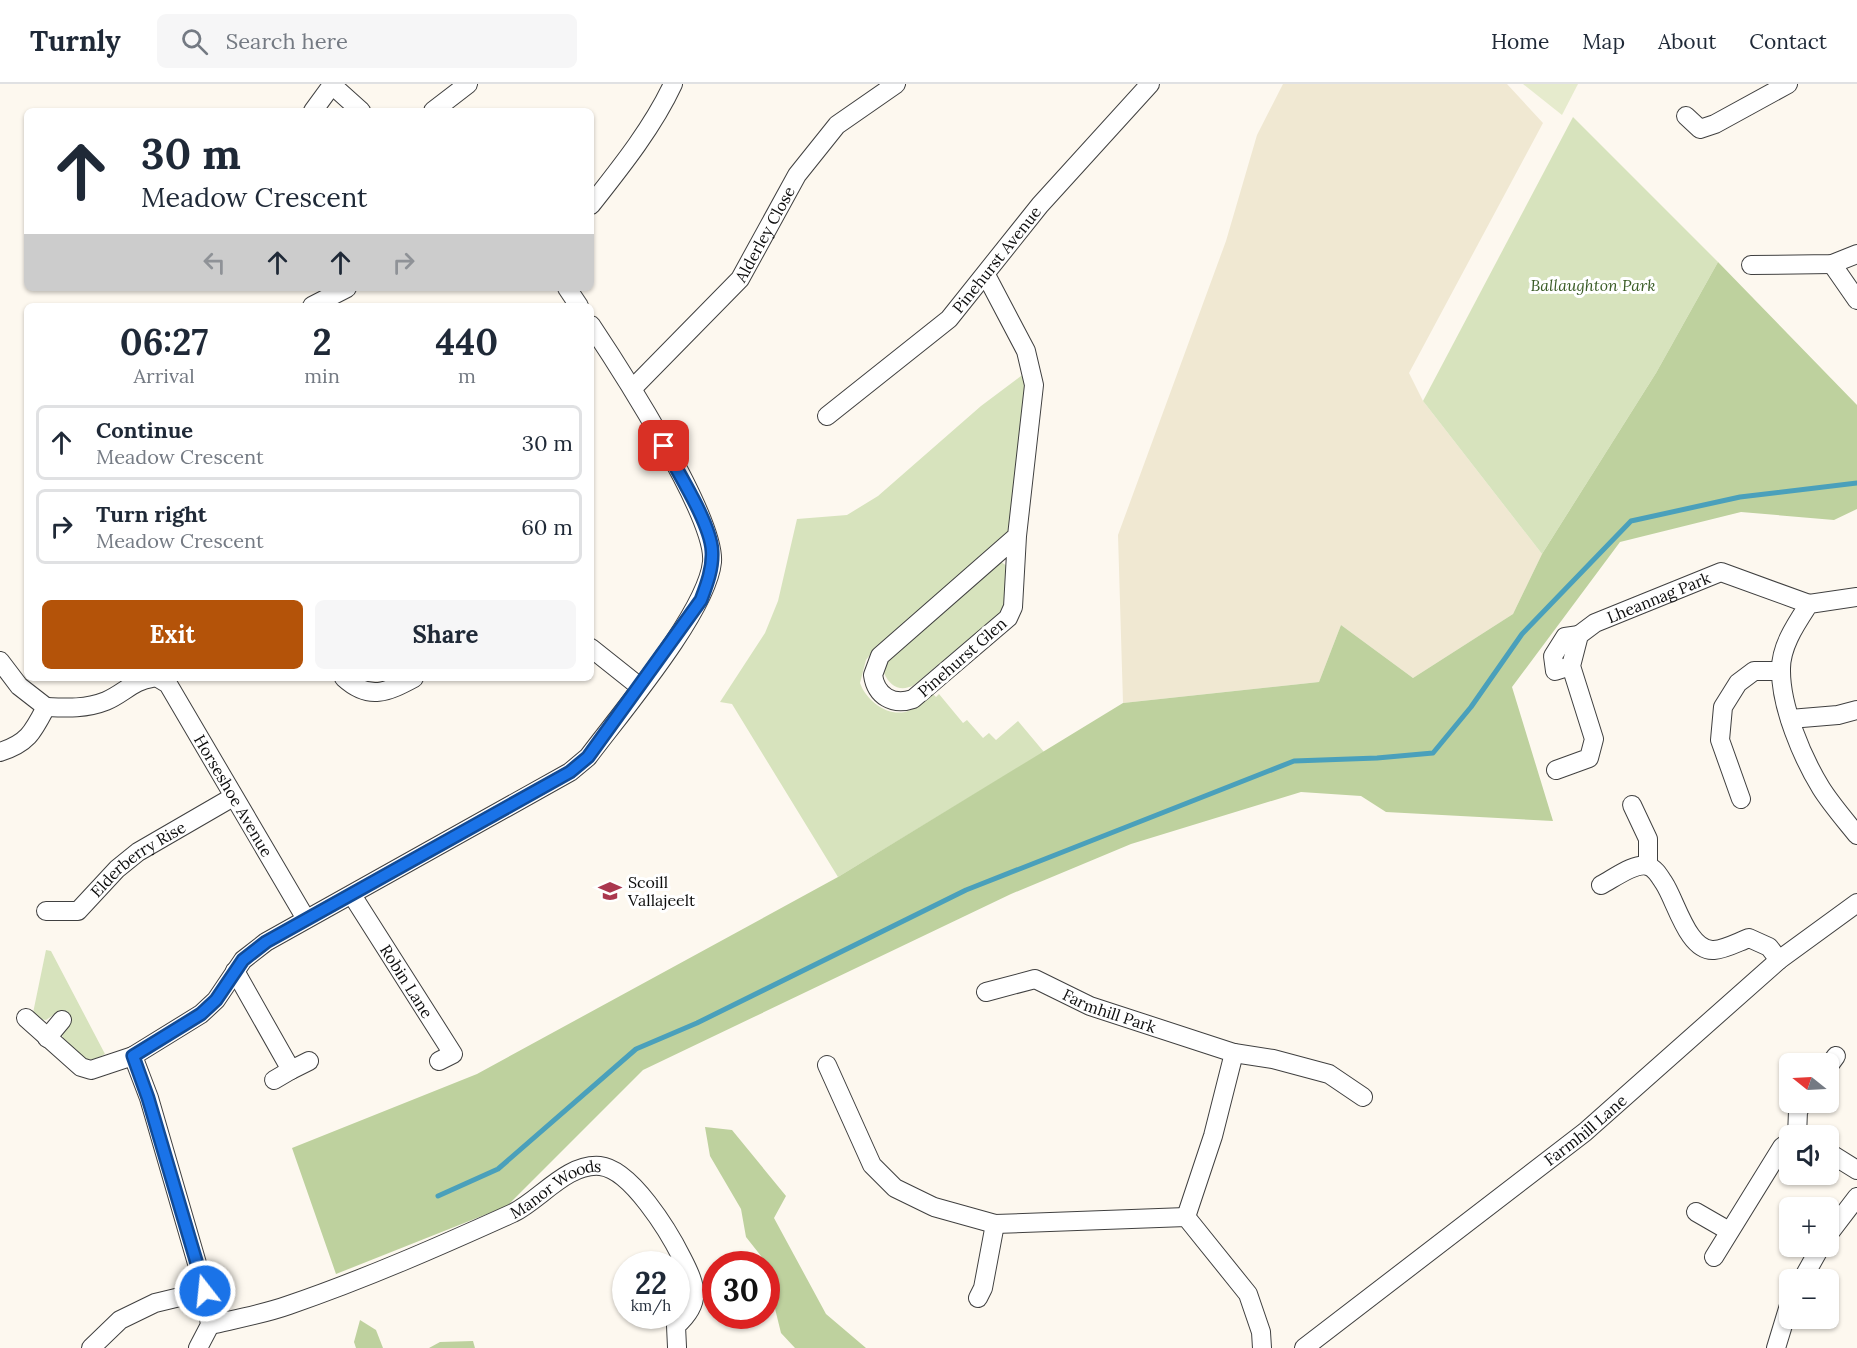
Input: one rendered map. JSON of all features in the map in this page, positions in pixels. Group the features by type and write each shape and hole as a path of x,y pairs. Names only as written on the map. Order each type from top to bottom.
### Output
{"street":[{"path":"437,108 468,84"},
{"path":"594,201 653,118 673,84"},
{"name":"Alderley Close","path":"633,388 740,279 797,175 837,125 896,84"},
{"name":"Pinehurst Avenue","path":"827,416 937,330 962,305 1040,205 1150,84"},
{"path":"1686,116 1699,135 1788,84"},
{"path":"315,108 332,85 358,108"},
{"path":"1751,266 1832,264 1857,254"},
{"path":"1832,264 1857,300"},
{"name":"Pinehurst Glen","path":"986,275 1026,351 1034,385 1017,536 1014,602 1008,618 913,699 899,702 886,698 879,692 873,675 880,656 1017,536"},
{"path":"318,303 341,291"},
{"path":"26,1018 81,1067 91,1070 133,1056 201,1014 216,1000 243,960 266,942 570,772 588,757 701,600 712,564 712,548 694,502 633,388 594,330"},
{"name":"Lheannag Park","path":"1556,770 1589,758 1594,739 1571,666 1579,635 1595,623 1721,572 1809,604 1857,597"},
{"path":"1809,604 1794,626 1786,647 1781,671 1790,719 1821,788 1857,835"},
{"path":"594,650 640,687"},
{"path":"0,661 19,686 46,707 76,709 107,701 138,681"},
{"path":"1741,798 1720,740 1723,707 1738,683 1754,671 1781,671"},
{"name":"Horseshoe Avenue","path":"163,681 168,684 306,919"},
{"path":"348,681 357,688 387,692 408,681"},
{"path":"0,752 21,746 34,730 46,707"},
{"path":"1790,719 1838,715 1857,710"},
{"name":"Elderberry Rise","path":"46,910 78,911 117,869 138,852 233,797"},
{"path":"1632,805 1648,839 1648,866 1662,880 1692,940 1701,948 1713,950 1749,938 1769,947 1779,960"},
{"path":"1601,885 1636,867 1648,866"},
{"name":"Robin Lane","path":"352,895 453,1054 439,1061"},
{"name":"Farmhill Lane","path":"1304,1348 1585,1132 1779,960 1857,903"},
{"path":"235,971 291,1070"},
{"name":"Farmhill Park","path":"986,992 1035,979 1090,1006 1234,1053 1273,1059 1329,1074 1363,1097"},
{"path":"47,1038 62,1020"},
{"path":"1186,1217 1214,1136 1234,1053"},
{"path":"133,1056 205,1291 210,1325 198,1348"},
{"path":"274,1080 309,1061"},
{"path":"827,1065 872,1164 895,1188 934,1207 995,1224 1186,1217"},
{"path":"1714,1257 1779,1152"},
{"path":"1839,1159 1857,1170"},
{"name":"Manor Woods","path":"210,1325 288,1306 339,1286 516,1212 576,1171 599,1166 617,1172 646,1201 678,1249 692,1277 694,1304 691,1313 676,1326 677,1347"},
{"path":"1839,1221 1857,1197"},
{"path":"1696,1212 1729,1231"},
{"path":"1186,1217 1248,1294 1261,1332 1262,1348"},
{"path":"978,1298 983,1288 995,1224"},
{"path":"91,1348 120,1320 155,1303 205,1291"},
{"path":"1776,1348 1782,1329"}],"shaded area":[{"path":"1283,84 1507,84 1543,123 1409,373 1423,401 1542,554 1513,614 1413,678 1341,625 1319,682 1123,703 1118,535 1226,241 1257,135"}],"green space":[{"path":"1523,84 1578,84 1562,115"},
{"name":"Ballaughton Park","path":"1573,117 1718,262 1656,373 1542,554 1423,401"},
{"path":"1718,262 1857,405 1857,509 1834,520 1741,512 1620,542 1512,687 1553,821 1386,812 1361,796 1301,792 1131,844 1011,894 643,1070 507,1206 336,1274 292,1148 477,1074 838,877 1123,703 1319,682 1341,625 1413,678 1513,614 1542,554 1656,373"},
{"path":"1025,373 1027,398 1008,533 876,647 866,660 860,683 872,701 884,709 898,713 912,709 932,693 936,697 939,694 963,723 967,720 983,738 989,733 996,740 1018,721 1044,752 838,877 732,704 720,702 765,633 778,601 797,519 847,515 878,496 981,406"},
{"path":"1001,562 1007,566 1006,603 1000,613 914,685 900,688 889,682 884,673 889,658"},
{"path":"46,950 51,951 105,1054 98,1058 82,1057 63,1039 62,1033 69,1021 58,1012 46,1020 39,1019 33,1013"},
{"path":"705,1127 732,1130 786,1196 774,1218 826,1314 866,1348 795,1348 781,1333 780,1251 757,1251 746,1237 741,1209 710,1156"},
{"path":"360,1320 376,1330 383,1348 356,1348 354,1342"},
{"path":"473,1341 475,1348 429,1348 440,1342"}],"waterway":[{"path":"438,1196 498,1169 636,1049 697,1023 966,890 1294,761 1433,753 1471,707 1522,634 1631,521 1740,497 1857,483"}],"place":[{"name":"Scoill Vallajeelt","path":"610,891"}],"route":[{"path":"205,1291 148,1098 133,1056 201,1014 216,1000 243,960 266,942 570,772 588,757 645,681 701,600 712,564 712,548 694,502 664,446"}]}
